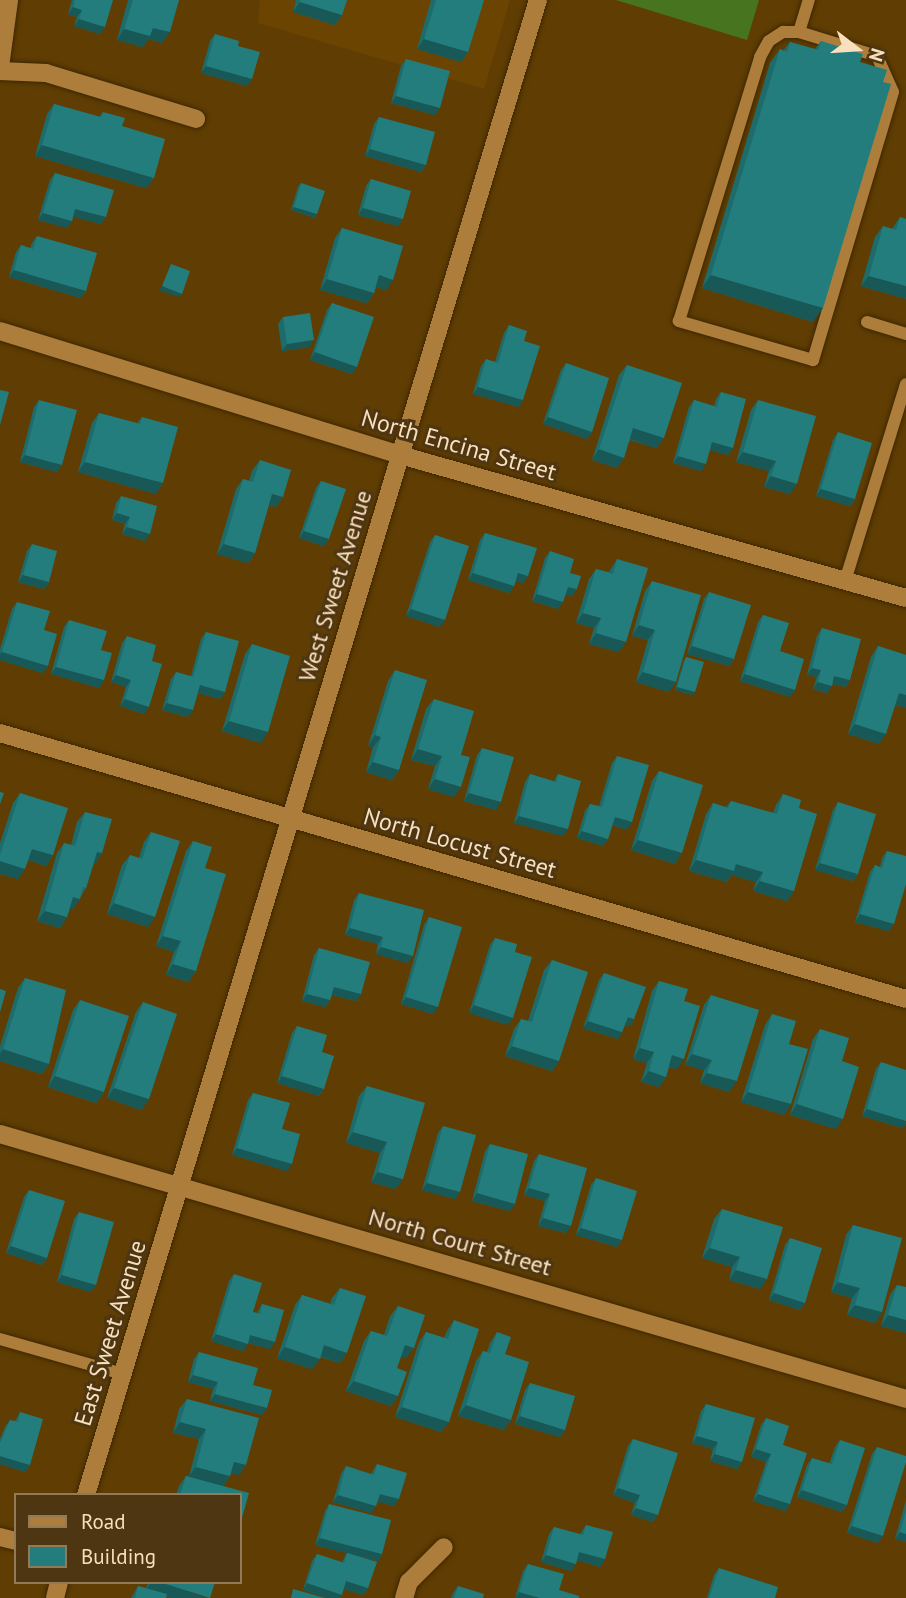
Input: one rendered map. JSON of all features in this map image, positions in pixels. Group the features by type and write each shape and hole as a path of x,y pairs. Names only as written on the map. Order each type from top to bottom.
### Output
{"street":[{"path":"9,0 0,69 46,73 196,119"},
{"name":"West Sweet Avenue","path":"180,1186 538,0"},
{"name":"North Encina Street","path":"0,331 400,455 906,598"},
{"name":"North Locust Street","path":"0,733 906,999"},
{"name":"North Court Street","path":"0,1134 906,1399"},
{"name":"East Sweet Avenue","path":"87,1493 180,1186"},
{"path":"404,1598 409,1583 444,1547"}],"lane":[{"path":"799,32 809,0"},
{"path":"783,32 799,32 877,56 893,92 813,360 679,321 761,57 769,41 783,32"},
{"path":"867,322 906,334"},
{"path":"845,580 906,384"},
{"path":"0,1339 123,1374"}],"shaded area":[{"path":"260,0 510,0 484,89 258,23"}],"green space":[{"path":"616,0 759,0 747,40"}],"building":[{"path":"75,0 113,0 105,27 79,19 82,10 73,7"},
{"path":"133,0 179,0 170,32 153,28 150,36 124,29"},
{"path":"300,0 347,0 342,15"},
{"path":"436,0 484,0 468,52 424,39"},
{"path":"215,34 239,41 238,46 260,52 252,79 206,66"},
{"path":"821,41 863,54 860,62 887,70 883,82 891,84 823,308 711,275 780,49 787,52 790,42 818,50"},
{"path":"406,59 450,71 440,108 396,96"},
{"path":"54,104 101,117 103,112 125,118 122,126 165,139 154,178 42,145"},
{"path":"379,117 435,132 426,165 370,149"},
{"path":"55,173 114,190 106,217 75,209 72,221 43,213"},
{"path":"371,179 411,191 403,219 363,208"},
{"path":"301,183 325,191 317,214 294,207"},
{"path":"900,217 906,219 906,286 869,276 883,226 896,230"},
{"path":"342,228 403,246 393,280 379,275 374,293 327,279"},
{"path":"37,236 97,253 86,291 14,270 21,245 33,249"},
{"path":"171,264 190,271 182,294 162,286"},
{"path":"332,303 374,317 357,367 315,352"},
{"path":"310,313 314,340 287,344 283,317"},
{"path":"509,325 527,331 524,341 540,346 523,400 478,387 486,359 498,363"},
{"path":"566,363 609,378 592,432 548,417"},
{"path":"627,365 682,383 664,438 633,428 624,458 599,449"},
{"path":"0,390 9,392 0,425"},
{"path":"721,392 746,399 733,448 712,442 706,464 678,456 694,400 717,407"},
{"path":"39,400 77,410 62,465 25,455"},
{"path":"758,400 816,416 797,484 771,476 776,461 743,452"},
{"path":"99,413 140,424 142,417 178,427 163,483 85,462"},
{"path":"838,432 872,443 855,499 821,489"},
{"path":"260,460 291,470 283,497 272,494 255,553 224,544 243,479 253,482"},
{"path":"321,481 346,489 329,539 304,531"},
{"path":"121,496 157,506 150,534 127,527 130,517 117,513"},
{"path":"485,533 537,548 528,576 518,573 514,586 473,573"},
{"path":"435,535 469,546 445,620 411,609"},
{"path":"32,544 57,551 49,582 23,575"},
{"path":"550,551 574,559 570,573 581,576 577,589 568,587 563,602 537,594"},
{"path":"617,559 648,568 626,642 596,633 601,618 583,613 596,569 613,574"},
{"path":"652,581 701,595 676,682 643,672 655,630 639,625"},
{"path":"709,592 751,605 734,659 692,646"},
{"path":"17,602 50,611 44,630 57,634 48,666 2,652"},
{"path":"763,615 789,623 780,651 804,659 795,690 745,674"},
{"path":"69,620 107,631 101,650 112,653 104,680 56,667"},
{"path":"822,628 861,639 850,680 834,676 832,686 818,682 821,670 812,668"},
{"path":"206,632 239,641 225,692 200,685 193,710 167,703 176,672 193,677"},
{"path":"127,636 156,645 152,661 162,664 149,707 125,699 131,680 116,675"},
{"path":"252,644 290,656 268,732 229,721"},
{"path":"878,646 906,655 906,695 899,693 886,734 855,724"},
{"path":"686,657 704,662 695,692 677,687"},
{"path":"395,670 427,680 399,770 373,762 381,737 375,735"},
{"path":"434,699 474,711 461,755 470,757 461,787 435,779 442,756 418,749"},
{"path":"482,748 514,757 501,802 469,793"},
{"path":"617,756 649,765 632,822 615,817 608,839 582,831 590,804 602,807"},
{"path":"659,771 703,785 682,853 638,840"},
{"path":"530,774 556,782 558,774 581,781 568,829 519,816"},
{"path":"20,793 68,808 53,855 32,849 25,869 0,861"},
{"path":"783,794 801,800 799,808 817,814 794,891 760,881 763,872 736,864 734,871 696,860 713,803 728,808 731,801 777,814"},
{"path":"838,802 876,814 858,874 820,863"},
{"path":"85,812 112,819 102,853 97,852 86,888 83,887 80,899 73,897 67,917 45,911 64,843 75,846"},
{"path":"151,832 180,841 155,917 114,903 130,855 142,859"},
{"path":"193,841 212,847 205,868 226,874 196,971 173,964 181,941 163,936"},
{"path":"887,851 906,856 906,884 894,924 860,914 875,865 882,868"},
{"path":"359,893 424,910 413,956 381,947 383,937 350,928"},
{"path":"429,917 462,927 438,1007 406,997"},
{"path":"495,938 517,944 515,952 532,957 513,1018 474,1005"},
{"path":"319,948 370,962 361,994 334,987 330,1000 307,994"},
{"path":"552,960 588,972 559,1061 512,1046 521,1019 532,1022"},
{"path":"604,973 646,987 634,1019 628,1017 622,1032 588,1021"},
{"path":"25,978 66,990 49,1064 3,1049"},
{"path":"659,981 688,989 684,1001 700,1006 684,1059 672,1055 666,1077 649,1071 654,1052 640,1048"},
{"path":"0,989 6,991 0,1012"},
{"path":"711,995 759,1010 737,1081 707,1073 712,1060 692,1054"},
{"path":"80,1000 129,1016 104,1092 55,1076"},
{"path":"143,1002 177,1014 149,1099 114,1088"},
{"path":"772,1014 796,1021 789,1044 808,1049 791,1104 748,1092"},
{"path":"297,1026 327,1035 322,1052 334,1056 324,1089 282,1076"},
{"path":"820,1029 849,1038 842,1061 859,1067 843,1119 797,1104"},
{"path":"881,1062 906,1070 906,1121 867,1109"},
{"path":"367,1086 425,1103 403,1179 378,1172 387,1142 353,1132"},
{"path":"253,1093 290,1103 282,1129 300,1134 292,1164 237,1148"},
{"path":"443,1126 476,1135 460,1192 427,1183"},
{"path":"490,1144 528,1154 515,1204 477,1193"},
{"path":"539,1154 587,1168 571,1226 543,1218 550,1194 529,1188"},
{"path":"596,1178 637,1191 622,1240 581,1228"},
{"path":"29,1190 65,1201 47,1258 11,1246"},
{"path":"722,1209 783,1227 767,1279 736,1270 740,1257 710,1248"},
{"path":"79,1212 114,1222 96,1285 62,1275"},
{"path":"853,1225 902,1238 882,1312 855,1305 860,1288 838,1282"},
{"path":"790,1238 822,1248 805,1303 774,1293"},
{"path":"234,1274 262,1283 253,1312 260,1314 262,1304 284,1310 275,1342 250,1335 248,1344 216,1334"},
{"path":"897,1285 906,1287 906,1320 888,1315"},
{"path":"340,1288 366,1296 347,1353 324,1345 320,1359 285,1347 302,1295 334,1305"},
{"path":"398,1306 425,1315 414,1348 405,1345 397,1368 407,1372 398,1396 354,1381 371,1331 387,1336"},
{"path":"454,1320 479,1329 449,1422 402,1407 426,1332 448,1339"},
{"path":"497,1332 511,1337 505,1354 529,1362 511,1420 466,1405 483,1351 490,1353"},
{"path":"199,1352 258,1368 253,1385 272,1390 267,1408 215,1394 218,1382 193,1375"},
{"path":"530,1383 575,1396 565,1430 520,1416"},
{"path":"187,1399 259,1418 246,1465 234,1462 230,1476 196,1467 206,1429 180,1422"},
{"path":"706,1404 755,1418 742,1462 715,1454 718,1442 697,1436"},
{"path":"20,1412 43,1419 30,1465 0,1456 0,1443 10,1420 18,1422"},
{"path":"766,1418 789,1426 783,1445 807,1453 790,1504 758,1494 771,1454 756,1449"},
{"path":"633,1439 678,1453 658,1515 636,1508 640,1495 618,1488"},
{"path":"840,1440 865,1448 847,1505 802,1490 812,1458 832,1464"},
{"path":"877,1447 906,1456 883,1536 852,1526"},
{"path":"377,1464 407,1473 399,1499 380,1494 376,1506 338,1495 346,1466 374,1475"},
{"path":"186,1476 249,1493 242,1518 242,1493 181,1493"},
{"path":"329,1504 391,1520 382,1554 320,1538"},
{"path":"906,1510 906,1534 900,1532"},
{"path":"586,1525 613,1532 605,1559 579,1552 576,1564 546,1555 554,1527 583,1535"},
{"path":"347,1553 377,1562 368,1588 346,1581 342,1595 307,1583 317,1554 344,1563"},
{"path":"528,1564 564,1574 559,1590 579,1598 540,1598 519,1592"},
{"path":"719,1568 778,1587 775,1598 709,1598"},
{"path":"166,1584 214,1584 210,1598"},
{"path":"138,1586 167,1594 166,1598 135,1598"},
{"path":"458,1586 484,1594 483,1598 454,1598"},
{"path":"293,1589 325,1598 291,1598"}]}
